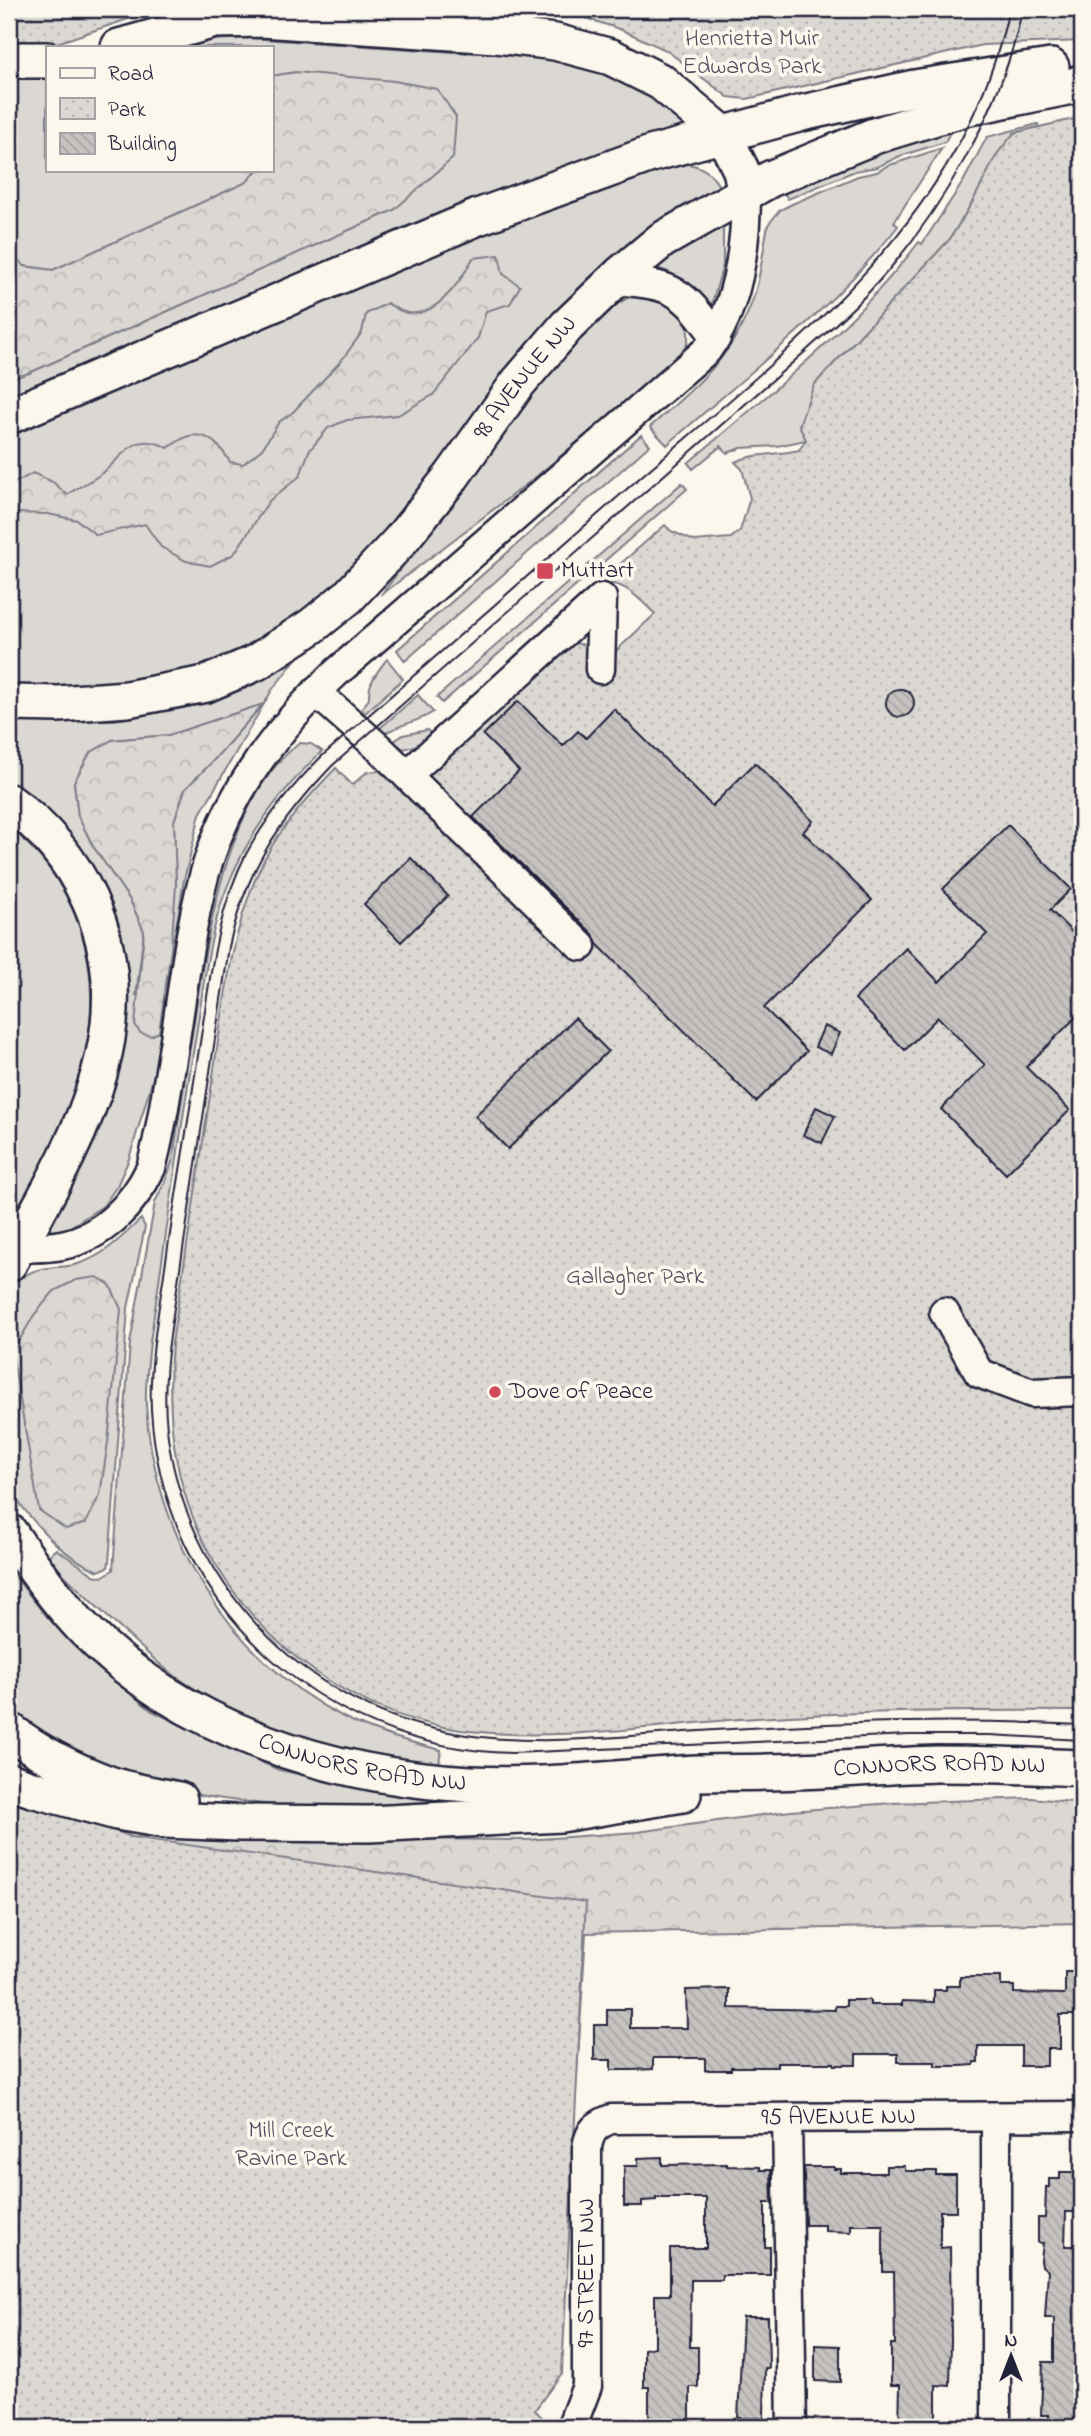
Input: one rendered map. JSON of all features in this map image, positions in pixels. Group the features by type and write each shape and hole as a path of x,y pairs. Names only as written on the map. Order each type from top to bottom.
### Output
{"main road":[{"path":"123,46 215,20 262,19 496,35 555,42 611,57 661,82 723,134 741,170 746,192"},
{"path":"9,60 46,60"},
{"path":"9,416 478,217 650,153 802,113 914,88 1070,64 1082,68"},
{"name":"98 AVENUE NW","path":"9,703 58,704 127,699 206,684 255,663 312,626 348,597 400,541 452,476 519,383 567,326 662,240 770,179 838,150 919,121 1082,82"},
{"path":"9,802 32,819 66,856 80,878 96,913 109,957 113,989 109,1037 92,1099 64,1161 13,1256"},
{"name":"CONNORS ROAD NW","path":"9,1532 47,1586 84,1629 153,1685 246,1736 319,1761 369,1772 470,1784 547,1784 699,1773 935,1765 1082,1768"},
{"path":"9,1730 24,1742 61,1762 111,1785 198,1803 369,1824"},
{"name":"CONNORS ROAD NW","path":"9,1781 117,1812 165,1820 369,1824 561,1814 796,1771"}],"street":[{"path":"13,1256 84,1239 119,1215 144,1184 156,1153 197,908 210,858 222,827 250,774 280,731 316,692 707,350 716,338 735,287 746,224 746,192"},
{"path":"615,280 652,283 671,289 699,313 716,338"},
{"path":"407,775 602,598 600,669"},
{"path":"316,692 407,775 581,946"},
{"path":"944,1312 978,1373 1032,1393 1082,1391"},
{"name":"95 AVENUE NW","path":"596,2125 611,2119 1082,2116"},
{"path":"996,2117 996,2427"},
{"path":"787,2118 792,2427"},
{"name":"97 STREET NW","path":"575,2420 587,2386 587,2147 589,2136 596,2125"}],"green space":[{"path":"9,9 158,9 48,46 9,47"},
{"name":"Henrietta Muir Edwards Park","path":"493,9 1082,9 1082,41 983,45 747,99 728,97 666,50 622,30 583,17"},
{"path":"248,38 467,53 469,47 565,60 612,73 633,84 658,100 685,127 410,225 9,398 9,379 29,373 394,210 296,72 273,76 273,46 188,46 209,40"},
{"path":"296,72 394,81 437,89 456,117 453,158 394,210 29,373 9,379 9,251 24,266 53,270 247,182 255,172 273,172 273,76"},
{"path":"9,77 46,77 46,172 255,172 247,182 53,270 24,266 9,251"},
{"name":"Gallagher Park","path":"1082,117 1082,1711 838,1714 535,1734 461,1730 418,1721 376,1706 336,1686 300,1660 267,1630 237,1597 213,1560 194,1520 180,1477 172,1433 172,1343 225,993 236,938 264,860 306,800 336,768 352,785 367,772 438,765 570,642 616,651 655,614 622,587 615,584 596,585 665,525 671,531 694,541 731,538 740,531 750,498 742,469 735,462 750,457 799,450 806,440 799,425 814,385 950,239 997,154 1014,133"},
{"path":"1038,124 1039,127 1014,133 950,239 814,385 806,440 777,446 741,448 727,453 721,446 693,469 688,463 839,331 867,303 919,242 922,244 963,182 987,137"},
{"path":"953,127 945,142 900,156 877,167 855,171 788,199 783,191 860,156"},
{"path":"942,148 894,222 898,226 873,256 818,313 667,445 650,427 711,370 735,338 756,290 768,225 780,210 858,176 877,172 887,166"},
{"path":"688,164 707,172 720,188 313,608 262,641 190,671 123,684 47,689 9,688 9,432 285,313 511,222 598,189"},
{"path":"723,221 723,265 711,307 707,309 686,283 657,268 657,264"},
{"path":"499,255 503,274 520,286 510,304 486,311 478,338 433,395 398,415 347,420 328,428 309,451 300,476 269,501 234,554 210,566 186,561 161,547 145,524 96,535 77,520 48,514 9,515 9,486 33,473 53,482 67,495 102,474 132,446 140,443 157,443 168,448 189,436 203,436 218,446 230,462 243,464 262,449 279,422 293,412 341,361 362,332 366,314 387,303 401,311 424,311 444,298 473,258"},
{"path":"632,296 663,298 678,310 688,331 686,347 682,354 532,480 381,595 555,364 594,322"},
{"path":"641,435 650,445 405,661 397,650"},
{"path":"682,483 687,489 442,703 437,697"},
{"path":"387,659 403,679 364,714 362,708 369,699 372,682"},
{"path":"293,663 272,690 200,814 184,880 174,940 161,1051 129,1159 117,1186 103,1206 70,1227 56,1231 43,1230 112,1090 126,1025 126,968 116,920 98,880 9,784 9,720 115,720 183,708","holes":["262,705 185,789 174,821 176,886 136,996 144,931 130,900 93,846 78,816 74,782 112,740 169,735"]},
{"path":"418,695 433,712 384,734 379,729"},
{"path":"263,704 185,789 174,821 176,886 171,950 159,1032 151,1036 140,1033 135,1025 144,931 130,900 93,846 78,816 74,782 90,753 112,740 169,735"},
{"path":"427,730 432,735 424,743 404,749 393,742 403,735"},
{"path":"300,743 311,744 322,751 279,798 244,851 226,890 210,947 150,1342 146,1405 152,1453 164,1500 181,1545 205,1588 233,1627 266,1662 303,1693 345,1718 392,1737 441,1750 438,1770 332,1748 229,1708 162,1666 88,1599 47,1557 56,1549 94,1575 102,1577 113,1570 130,1343 155,1202 173,1159 213,914 237,834 254,798 275,767"},
{"path":"9,826 42,859 66,896 80,930 88,964 91,999 89,1034 71,1104 36,1179 9,1215"},
{"path":"141,1219 145,1227 128,1308 109,1562 108,1567 99,1571 72,1557 48,1537 9,1489 9,1287 17,1273 24,1277 42,1269 72,1266 87,1261 112,1245"},
{"path":"97,1277 110,1285 121,1309 108,1442 100,1495 86,1523 66,1529 39,1510 12,1353 34,1315 54,1291 76,1280"},
{"path":"9,1569 42,1611 97,1666 152,1711 219,1743 279,1770 387,1792 452,1797 533,1810 366,1809 252,1803 196,1795 142,1782 91,1764 9,1715"},
{"name":"Mill Creek Ravine Park","path":"9,1792 132,1837 526,1840 637,1832 791,1811 892,1803 1031,1798 1082,1803 1082,1923 586,1933 575,2106 421,2102 562,2373 9,2427"},
{"name":"Mill Creek Ravine Park","path":"9,1792 132,1837 586,1902 562,2373 535,2410 551,2427 9,2427"}],"building":[{"path":"900,689 910,693 914,703 910,713 900,717 890,713 886,703 890,693"},
{"path":"518,701 563,746 578,731 586,738 614,709 712,806 755,763 813,821 803,832 872,900 764,1008 807,1051 756,1102 597,944 593,934 473,817 519,771 483,735"},
{"path":"1008,825 1071,889 1050,910 1082,942 1082,1011 1026,1067 1070,1110 1006,1174 941,1109 985,1065 938,1017 905,1050 855,999 906,948 939,982 987,934 943,889"},
{"path":"411,858 448,896 401,942 364,904"},
{"path":"575,1018 608,1051 508,1149 475,1116"},
{"path":"824,1026 840,1033 831,1054 815,1047"},
{"path":"816,1107 835,1116 822,1143 803,1135"},
{"path":"1065,1972 1082,1972 1082,2015 1060,2015 1060,2049 1047,2049 1047,2066 1021,2066 1021,2046 978,2046 978,2062 960,2066 935,2066 935,2062 898,2062 898,2054 856,2054 856,2065 777,2063 777,2067 731,2067 731,2070 705,2070 705,2058 653,2058 653,2069 632,2070 611,2070 611,2060 594,2060 594,2025 607,2025 607,2009 630,2009 630,2028 687,2028 686,1990 729,1989 729,2008 835,2010 835,2006 846,2006 846,2000 870,2000 870,2005 902,2005 902,2001 934,2002 934,1990 946,1990 946,1986 960,1986 960,1977 1001,1977 1001,1986 1014,1986 1014,1993 1065,1994"},
{"path":"662,2157 662,2165 727,2164 771,2170 772,2203 765,2203 765,2247 770,2247 770,2275 722,2275 722,2280 691,2280 690,2347 698,2347 698,2387 690,2387 690,2427 656,2427 656,2423 649,2423 649,2387 644,2387 644,2349 655,2347 655,2295 670,2295 670,2248 706,2248 706,2198 656,2198 642,2201 642,2206 624,2206 624,2166 638,2166 638,2158"},
{"path":"886,2166 905,2166 905,2171 936,2171 936,2175 956,2175 956,2211 940,2211 940,2248 950,2247 951,2339 950,2386 936,2385 936,2427 899,2427 900,2385 891,2385 891,2344 895,2344 894,2272 883,2272 883,2225 851,2225 851,2232 825,2231 825,2225 805,2225 804,2167 834,2167 841,2169 841,2173 886,2173"},
{"path":"1060,2172 1080,2172 1082,2179 1082,2212 1066,2212 1065,2246 1082,2246 1082,2427 1052,2427 1049,2415 1041,2415 1043,2362 1054,2362 1054,2318 1045,2318 1048,2271 1041,2261 1043,2243 1038,2243 1038,2218 1045,2218 1046,2187 1049,2187 1049,2179 1060,2179"},
{"path":"743,2317 768,2317 769,2368 765,2368 764,2418 738,2418"},
{"path":"815,2345 840,2346 840,2382 815,2381"}],"tram line":[{"path":"1009,9 986,85 953,154 912,216 863,274 810,328 753,380 322,756 280,802 254,840 230,891 211,970 156,1325 151,1410 162,1480 185,1545 220,1602 264,1652 317,1693 376,1725 442,1745 512,1753 909,1735 989,1735 1082,1740"},
{"path":"1022,9 1000,84 964,160 919,231 869,292 807,350 333,765 296,806 267,848 245,894 229,947 171,1328 165,1404 178,1484 197,1536 224,1584 258,1627 299,1664 344,1694 395,1717 449,1732 514,1740 853,1723 944,1721 1082,1725"}],"place":[{"name":"Muttart","path":"545,571"},
{"name":"Dove of Peace","path":"495,1392"}]}
